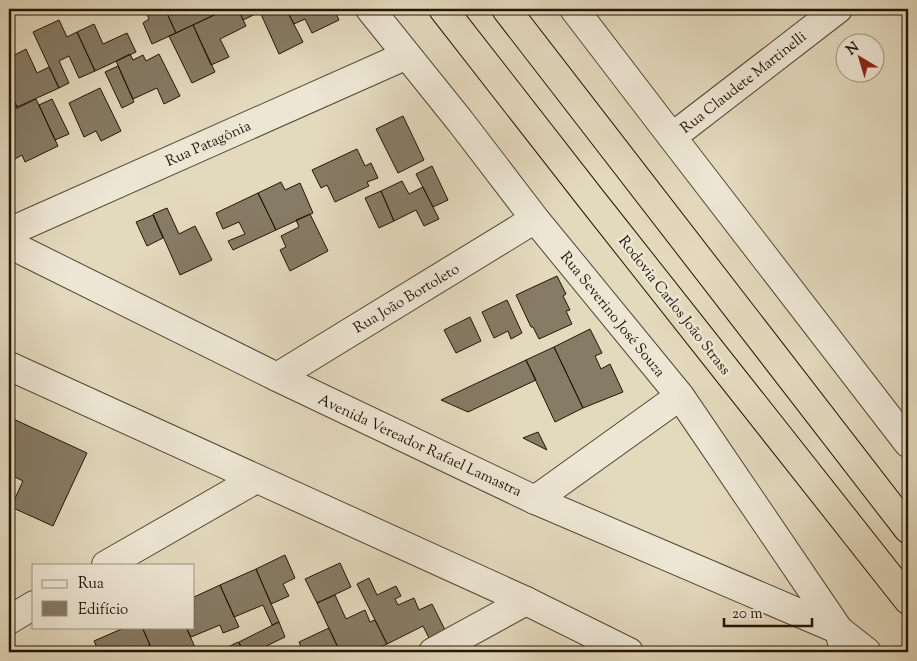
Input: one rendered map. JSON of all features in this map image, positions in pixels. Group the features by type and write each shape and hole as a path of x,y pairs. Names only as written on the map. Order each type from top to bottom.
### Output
{"highway":[{"name":"Rodovia Carlos João Strass","path":"443,9 908,600"},
{"path":"506,9 908,529"}],"street":[{"name":"Rua Severino José Souza","path":"370,9 460,120 535,219 680,396 842,641"},
{"path":"574,9 908,443"},
{"name":"Rua Claudete Martinelli","path":"672,137 838,9"},
{"name":"Rua Patagônia","path":"9,232 407,55"},
{"name":"Rua João Bortoleto","path":"277,377 535,219"},
{"name":"Avenida Vereador Rafael Lamastra","path":"9,244 277,377 535,500 842,641"},
{"path":"9,366 526,601 629,652"},
{"path":"535,500 680,396"},
{"path":"108,564 256,479"},
{"path":"432,652 526,601"},
{"path":"9,620 32,606"},
{"path":"842,641 867,652"}],"building":[{"path":"145,9 165,9 176,33 152,44 143,23 149,19"},
{"path":"165,9 211,9 214,15 176,33"},
{"path":"227,9 238,9 246,26 220,39 229,57 211,65 193,25"},
{"path":"238,9 286,9 303,42 279,54 260,12 243,20"},
{"path":"286,9 334,9 339,20 312,33 305,19 294,24"},
{"path":"59,20 67,37 77,32 95,71 79,78 69,56 59,61 69,83 59,88 33,32"},
{"path":"94,24 103,44 127,33 136,52 95,71 77,32"},
{"path":"193,25 215,72 192,83 169,36"},
{"path":"26,49 37,73 49,67 59,88 17,107 9,90 9,58"},
{"path":"130,54 133,60 143,55 146,61 159,54 180,96 164,104 157,88 133,99 116,61"},
{"path":"118,66 134,102 122,108 105,72"},
{"path":"100,88 121,131 101,141 96,131 84,137 69,103"},
{"path":"9,91 17,107 9,111"},
{"path":"36,99 58,146 25,162 22,155 15,159 9,145 9,112"},
{"path":"52,99 69,134 55,140 39,105"},
{"path":"403,116 424,160 398,173 376,129"},
{"path":"357,149 365,166 371,163 378,178 367,182 369,186 335,202 327,185 321,188 312,170"},
{"path":"432,166 448,200 433,207 416,174"},
{"path":"402,181 409,194 423,187 439,219 424,226 416,210 394,221 381,191"},
{"path":"281,182 285,190 300,183 313,213 276,230 258,193"},
{"path":"381,191 394,221 379,228 365,198"},
{"path":"258,193 276,230 233,250 228,241 245,234 239,222 223,229 216,213"},
{"path":"167,208 179,234 195,226 212,260 180,275 153,214"},
{"path":"310,214 328,251 290,271 280,250 286,247 281,236 299,227 296,220"},
{"path":"153,215 163,238 147,246 136,222"},
{"path":"557,276 566,294 563,296 570,310 566,311 572,324 539,339 533,327 531,327 516,295"},
{"path":"507,300 522,333 511,339 508,331 494,338 482,312"},
{"path":"470,317 481,341 456,353 444,330"},
{"path":"590,329 602,353 595,356 601,369 610,364 623,392 583,408 554,347"},
{"path":"554,347 583,408 555,422 526,360"},
{"path":"526,360 536,380 468,412 441,400"},
{"path":"9,417 87,453 53,526 11,507 23,481 9,474"},
{"path":"538,432 547,450 523,438"},
{"path":"285,555 295,578 283,584 289,596 271,604 256,569"},
{"path":"340,563 351,587 317,603 305,579"},
{"path":"256,569 279,622 272,625 263,605 234,617 220,585"},
{"path":"369,578 377,595 396,586 401,596 395,599 398,605 414,598 419,610 432,604 450,640 434,648 423,626 387,644 357,584"},
{"path":"220,585 239,627 223,633 220,625 191,637 186,628 195,628 195,597"},
{"path":"335,595 346,619 365,610 370,622 375,620 387,644 369,652 340,652 317,603"},
{"path":"279,622 285,637 258,650 259,652 244,652 239,642"},
{"path":"124,628 142,628 150,645 145,648 147,652 99,652 94,641"},
{"path":"142,628 186,628 197,652 153,652"},
{"path":"329,628 340,652 303,652 299,642"},
{"path":"238,642 244,652 225,652 224,649"}]}
